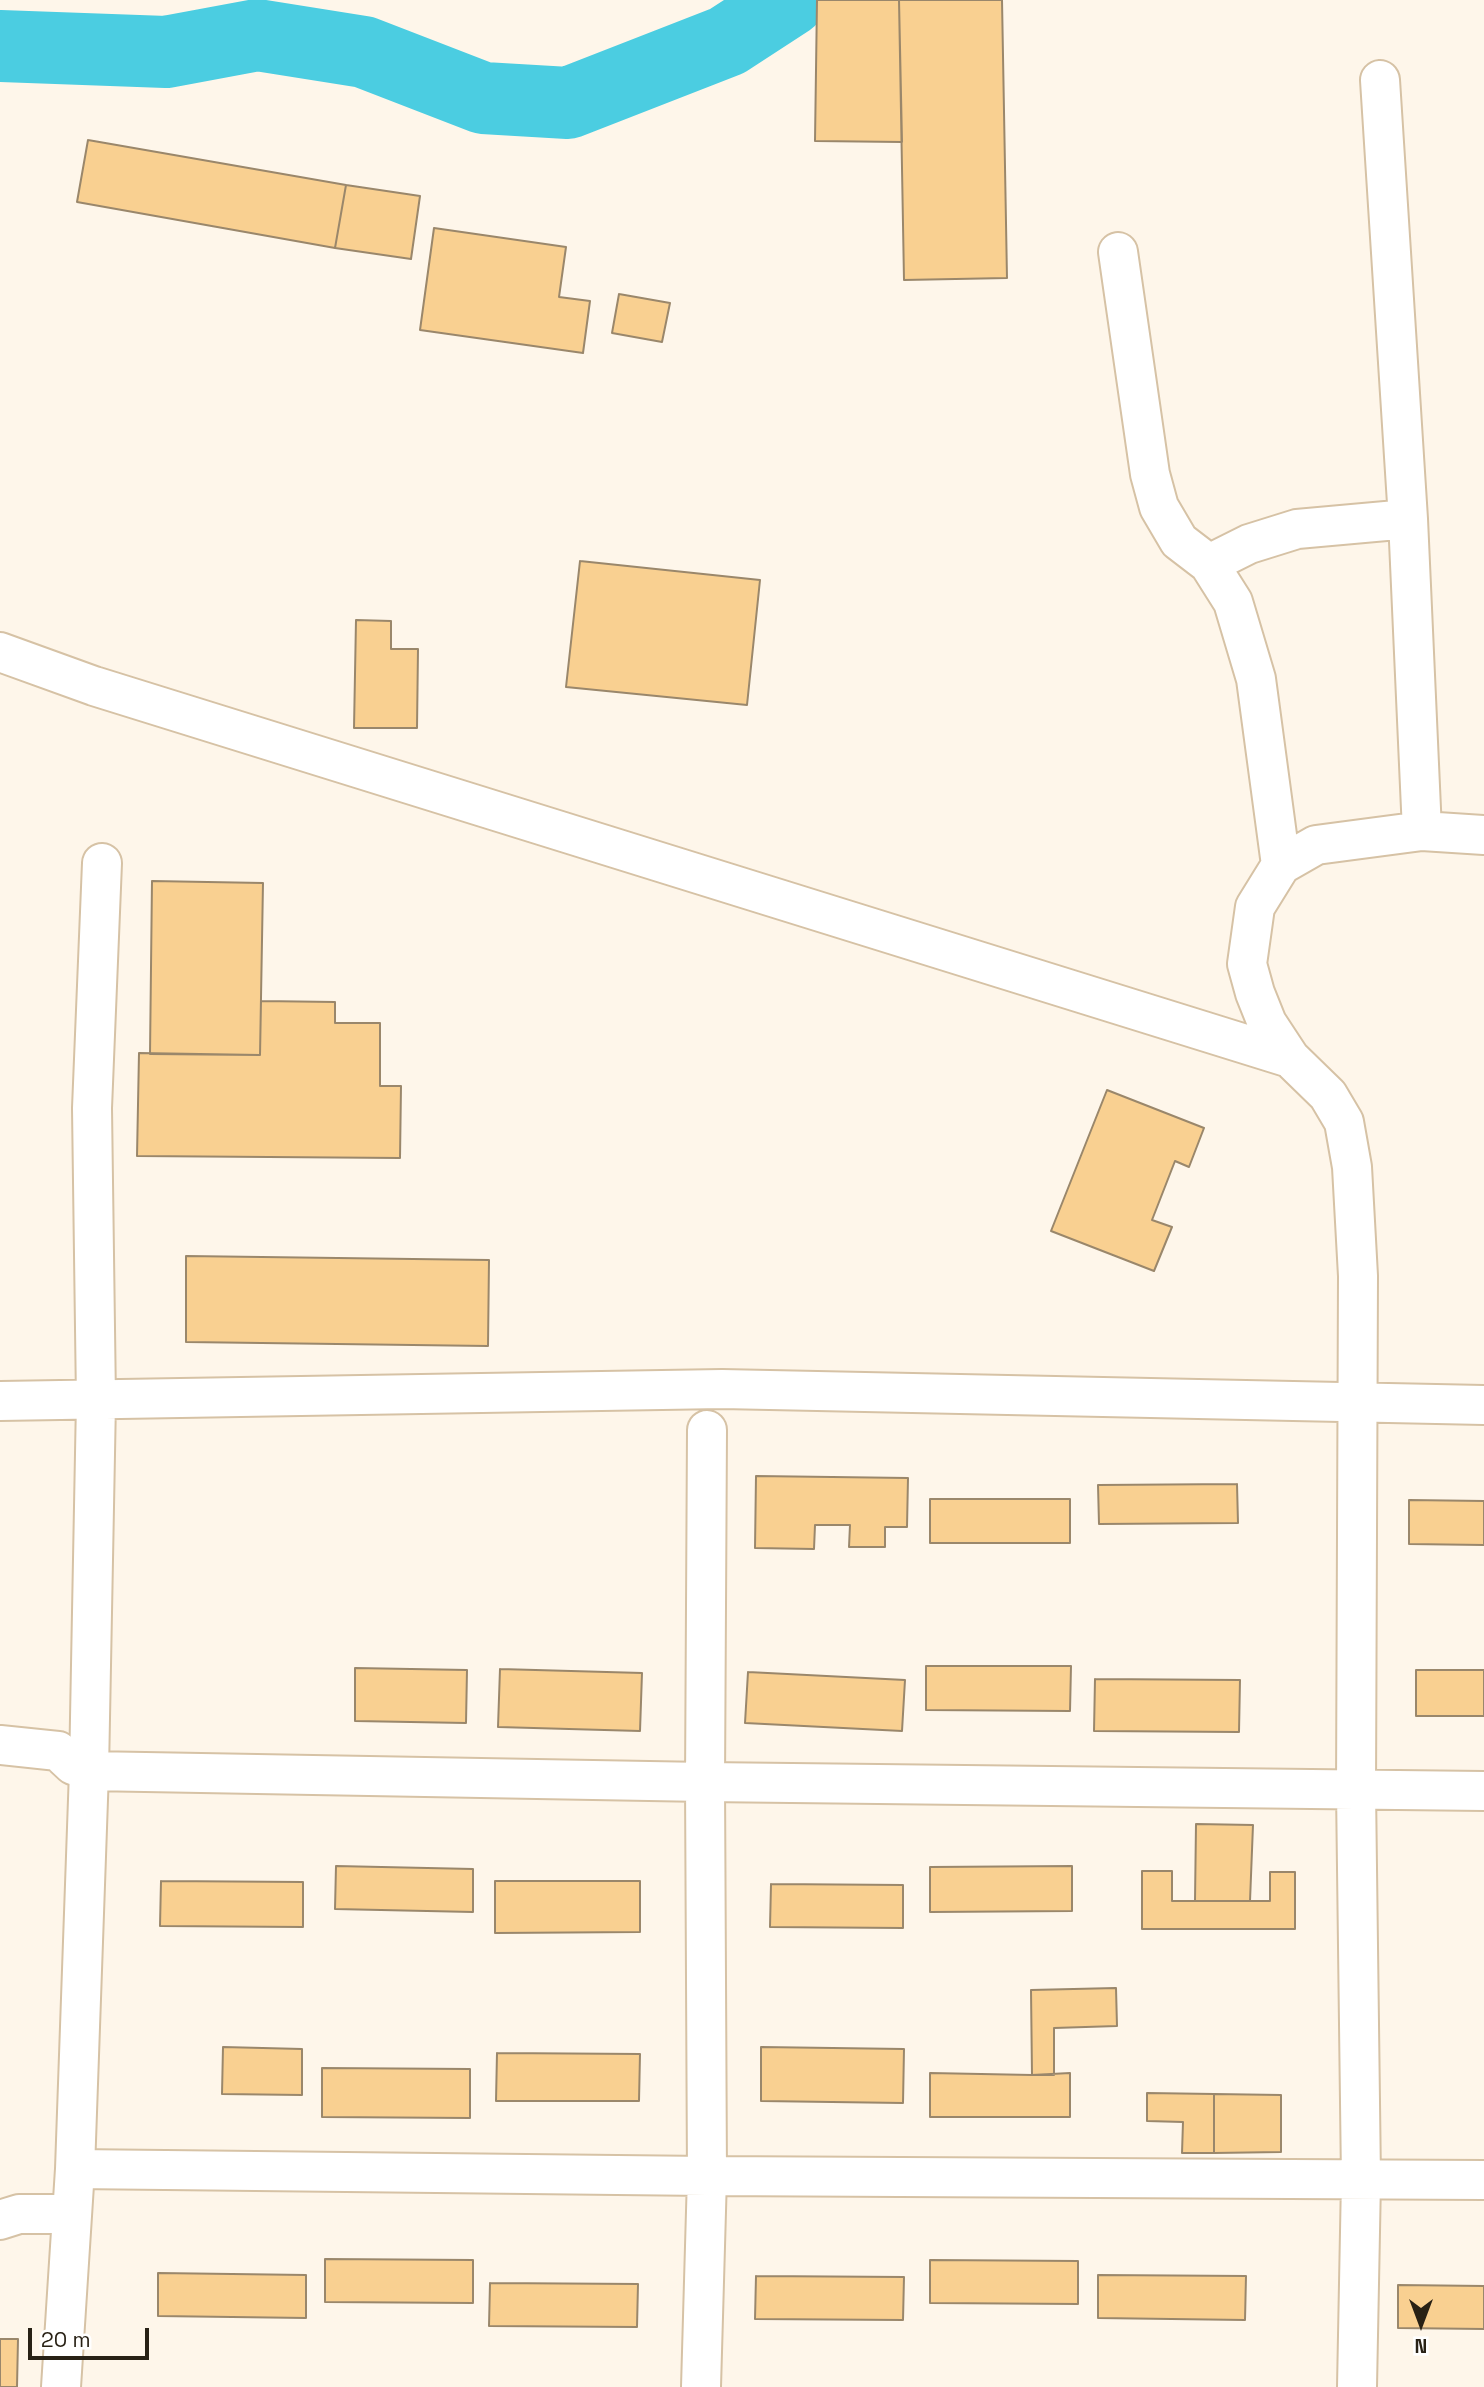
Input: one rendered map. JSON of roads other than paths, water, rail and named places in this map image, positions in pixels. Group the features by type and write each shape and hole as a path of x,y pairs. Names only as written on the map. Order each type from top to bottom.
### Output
{"street":[{"path":"1380,80 1408,519 1422,831"},
{"path":"1118,252 1150,474 1159,507 1179,541 1209,564 1233,602 1256,679 1281,865"},
{"path":"1209,564 1249,544 1297,529 1408,519"},
{"path":"0,652 145,702 1290,1058"},
{"path":"1357,2387 1361,2180 1356,1790 1358,1276 1352,1167 1344,1122 1328,1095 1290,1058 1267,1023 1247,964 1255,907 1281,865 1316,845 1422,831 1484,835"},
{"path":"61,2387 75,2169 89,1771 96,1401 92,1108 102,863"},
{"path":"0,1401 722,1389 1484,1405"},
{"path":"701,2387 707,2176 707,1430"},
{"path":"0,1745 58,1751 73,1765 89,1771 705,1782 1484,1791"},
{"path":"75,2169 1484,2180"},
{"path":"0,2220 19,2214 72,2214"}],"waterway":[{"path":"0,46 166,52 257,35 364,52 483,98 568,103 727,41 790,0"}]}
